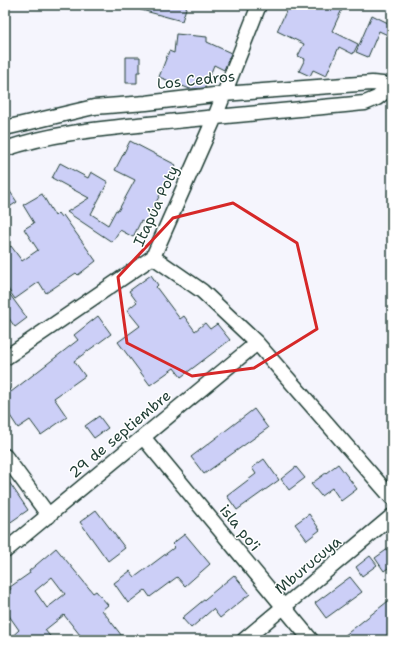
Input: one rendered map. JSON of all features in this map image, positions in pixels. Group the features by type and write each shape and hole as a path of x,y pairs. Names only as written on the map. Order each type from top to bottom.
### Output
{"street":[{"name":"Itapúa Poty","path":"5,358 153,257 215,117 259,5"},
{"name":"Los Cedros","path":"5,128 94,107 146,103 223,94 372,83 392,85"},
{"path":"5,149 57,135 215,117 365,103 377,98 392,85"},
{"path":"153,257 202,291 257,343 392,498"},
{"name":"29 de septiembre","path":"5,551 257,343"},
{"name":"isla po'i","path":"143,437 310,640"},
{"path":"5,456 49,516"},
{"name":"Mburucuya","path":"244,640 392,516"}],"highlighted area":[{"path":"233,203 297,243 317,329 254,368 192,376 127,343 118,277 173,218"}],"building":[{"path":"135,5 187,5 182,21 134,8"},
{"path":"289,5 344,5 332,31 358,44 353,54 339,47 326,76 313,70 310,76 299,71 305,59 298,56 304,44 277,31"},
{"path":"372,15 392,25 392,37 379,31 368,57 356,52"},
{"path":"176,34 207,37 207,42 231,53 224,70 214,65 205,88 190,89 159,77 169,51 174,53"},
{"path":"126,57 140,57 140,72 137,72 137,83 126,83"},
{"path":"130,141 176,165 145,223 141,221 133,237 120,230 112,242 67,212 89,198 52,178 60,163 88,178 91,172 108,182 91,214 108,225 116,210 118,211 135,180 115,170"},
{"path":"5,184 17,202 5,210"},
{"path":"42,194 55,216 58,213 61,217 63,215 96,261 78,275 76,273 46,293 39,282 15,299 5,285 5,250 11,246 22,261 38,250 24,229 34,223 23,205"},
{"path":"151,275 158,285 156,287 180,319 184,316 195,331 205,323 210,329 217,324 230,340 181,377 174,368 150,385 118,342 140,326 127,310 137,302 129,291"},
{"path":"5,288 27,318 15,327 5,313"},
{"path":"98,316 111,334 74,361 85,376 54,398 67,417 41,435 30,420 18,428 5,408 5,383 11,392 78,340 74,335"},
{"path":"254,409 268,428 204,474 191,457"},
{"path":"99,416 108,428 94,438 85,426"},
{"path":"264,459 279,480 237,510 227,496 256,474 252,468"},
{"path":"338,464 357,489 341,501 332,488 321,496 311,484"},
{"path":"296,467 305,478 289,490 281,479"},
{"path":"5,476 28,510 5,526"},
{"path":"96,510 125,548 108,561 80,522"},
{"path":"309,514 320,530 307,540 295,524"},
{"path":"185,534 210,564 185,586 177,577 150,597 145,590 128,603 114,583 130,571 135,577 175,547 172,544"},
{"path":"392,546 392,565 384,571 375,558"},
{"path":"56,548 93,593 96,591 108,605 102,610 125,640 84,640 64,615 45,630 53,640 8,640 19,630 5,610 5,593 11,589 10,587 30,573 29,571","holes":["52,577 65,594 47,608 35,591"]},
{"path":"370,556 377,565 362,576 356,567"},
{"path":"234,575 250,594 220,618 213,609 191,628 182,618"},
{"path":"350,577 362,592 326,618 315,603"},
{"path":"392,598 392,636 387,640 339,640"}]}
